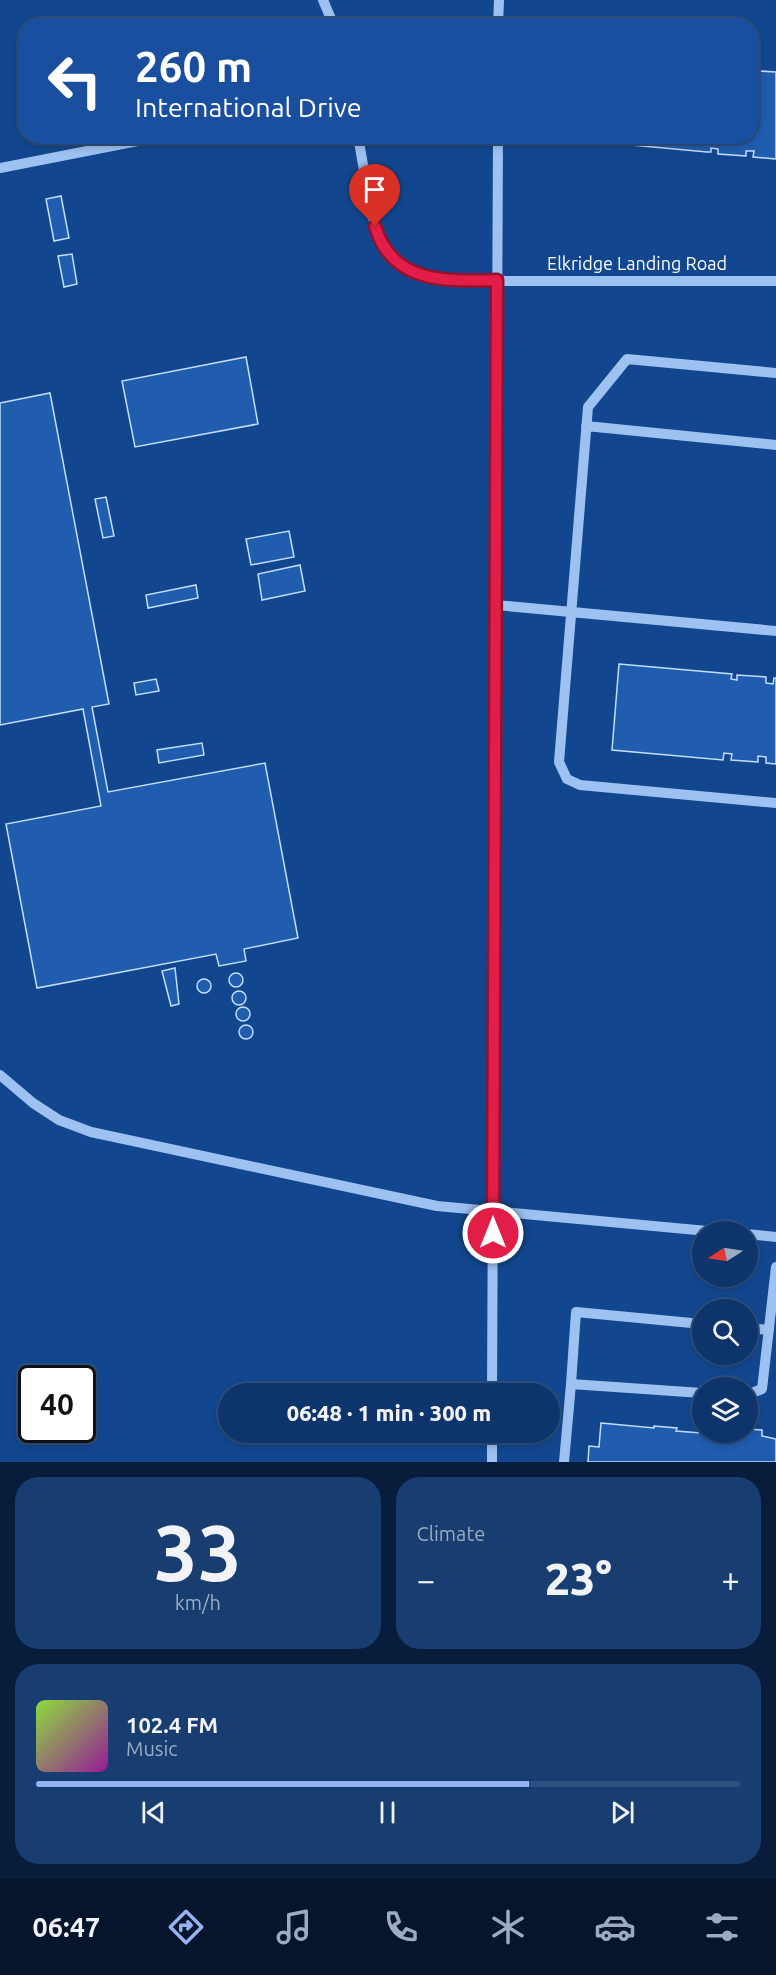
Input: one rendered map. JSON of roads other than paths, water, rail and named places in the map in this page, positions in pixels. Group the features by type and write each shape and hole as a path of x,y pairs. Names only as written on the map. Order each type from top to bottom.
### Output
{"street":[{"path":"323,0 330,18"},
{"path":"498,18 499,0"},
{"path":"0,168 122,144"},
{"name":"Elkridge Landing Road","path":"359,144 371,211 380,242 396,261 417,274 454,281 776,281"},
{"path":"492,1383 498,144"},
{"path":"776,373 627,359 588,407 559,762 567,779 580,785 776,803"},
{"path":"586,426 776,445"},
{"path":"496,605 776,631"},
{"path":"0,1075 33,1103 59,1120 91,1132 437,1206 692,1229"},
{"path":"758,1235 776,1237"},
{"path":"758,1391 762,1389 776,1266"},
{"path":"564,1462 576,1312 692,1323"},
{"path":"758,1329 769,1330"},
{"path":"571,1384 692,1391"},
{"path":"492,1443 492,1462"}]}
